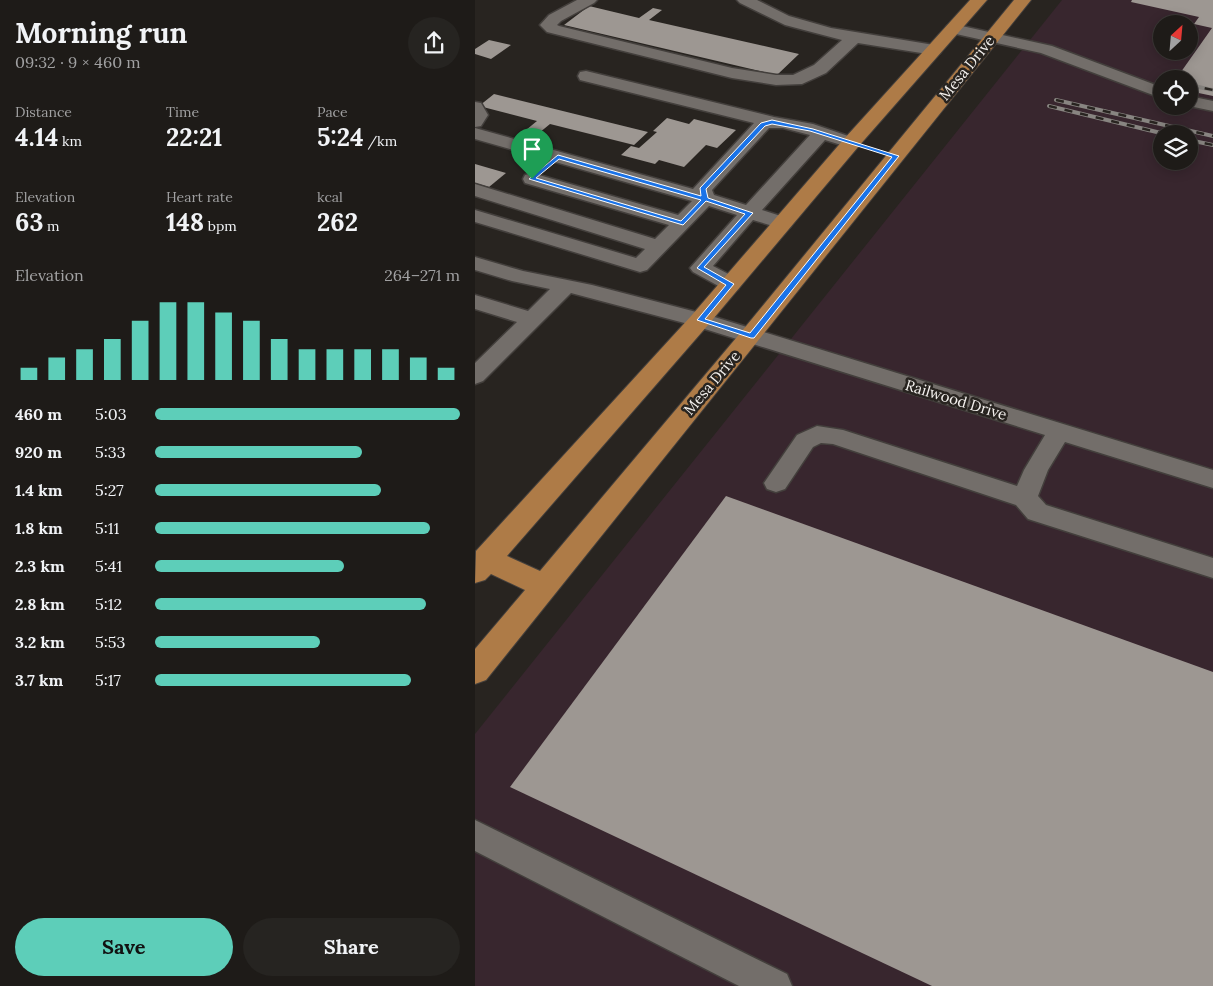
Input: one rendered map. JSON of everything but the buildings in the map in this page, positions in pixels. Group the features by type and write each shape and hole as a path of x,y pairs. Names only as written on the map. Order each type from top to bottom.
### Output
{"main road":[{"name":"Mesa Drive","path":"475,671 751,336 873,149 934,50 979,0"},
{"name":"Mesa Drive","path":"481,565 700,320 783,222 873,149 993,37 1023,0"},
{"path":"481,565 545,586"}],"street":[{"path":"589,0 555,18 548,25 553,29 597,41 763,79 796,80 812,73 820,69 855,37"},
{"path":"745,0 770,14 797,24 855,37 934,50"},
{"path":"953,29 1046,48 1153,90"},
{"path":"586,76 821,133 873,149"},
{"path":"1198,103 1213,106"},
{"path":"475,107 479,115 475,122"},
{"path":"705,199 702,189 763,124 772,122"},
{"path":"475,133 783,222"},
{"path":"731,284 700,268 821,133"},
{"path":"479,217 507,199 558,157"},
{"path":"532,179 683,223"},
{"path":"475,190 659,247"},
{"path":"479,217 640,266 705,199"},
{"name":"Railwood Drive","path":"475,263 519,277 592,291 700,320 1213,479"},
{"path":"475,376 565,287"},
{"path":"478,307 532,320"},
{"path":"1025,498 1036,470 1059,431"},
{"path":"776,483 805,441 817,434 835,436 1025,498 1037,512 1213,568"},
{"path":"475,835 775,986"}],"shaded area":[{"path":"1062,0 1213,0 1213,986 475,986 475,734"}],"railway":[{"path":"1198,87 1213,90"},
{"path":"1056,100 1213,136"},
{"path":"1049,106 1153,131"},
{"path":"1198,142 1213,145"}],"route":[{"path":"532,179 558,157 705,199 749,213 700,268 731,284 700,320 751,336 896,156 811,130 772,122 763,124 702,189 705,199 683,223 532,179"}]}
